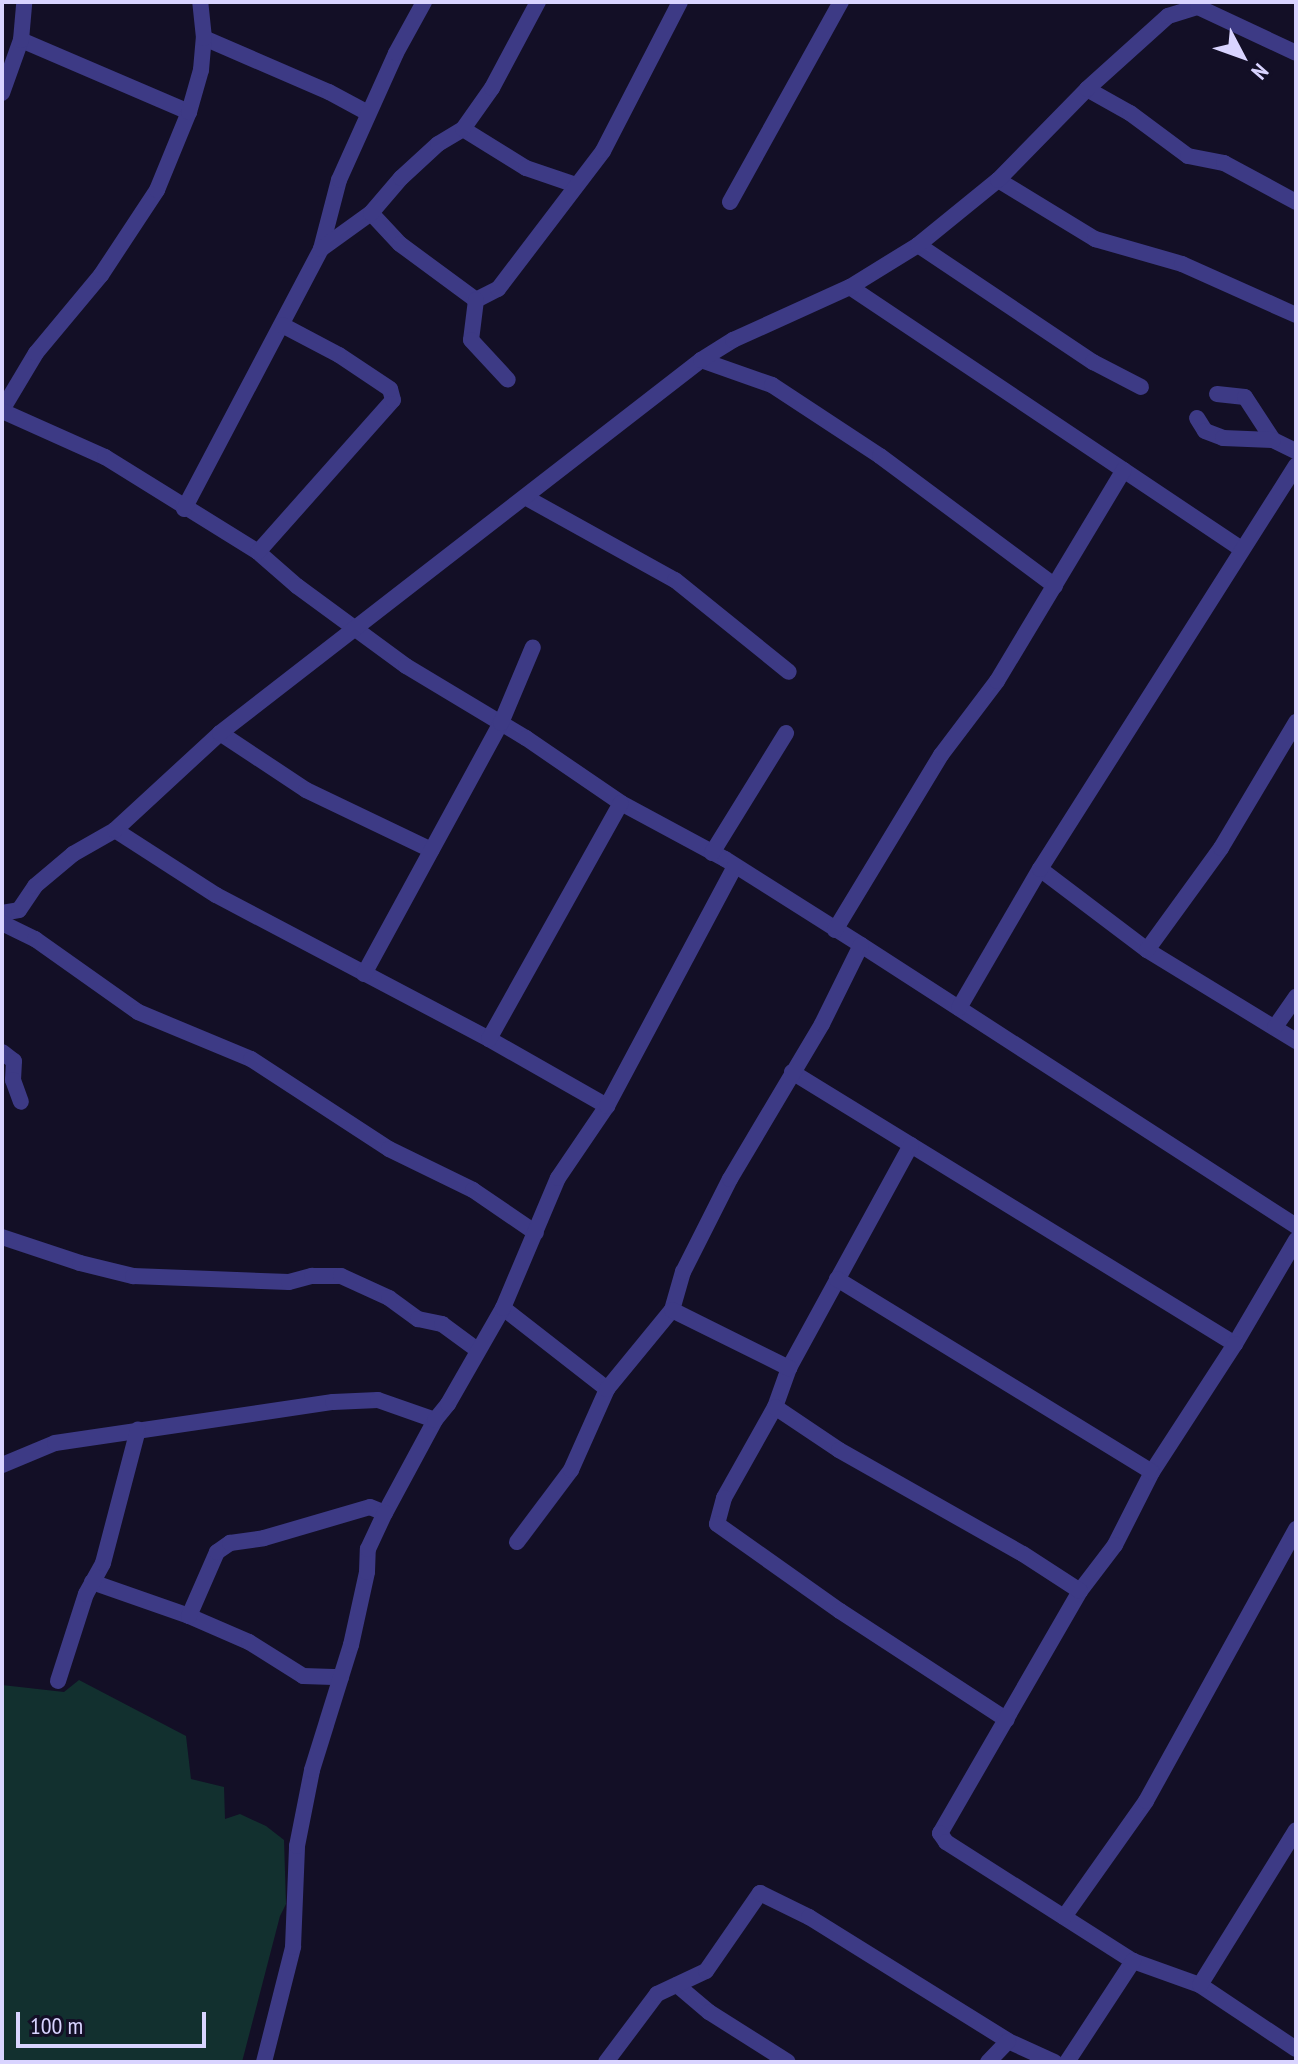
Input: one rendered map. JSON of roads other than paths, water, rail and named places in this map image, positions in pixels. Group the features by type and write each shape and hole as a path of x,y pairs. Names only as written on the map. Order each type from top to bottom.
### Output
{"street":[{"path":"2,93 21,40 24,2"},
{"path":"200,2 204,38 201,70 189,112 157,190 101,275 36,353 2,411 105,457 184,509 258,552 353,628 476,710 501,723 621,803 735,866 861,945 1296,1226"},
{"path":"184,509 321,249 339,180 368,113 424,2"},
{"path":"321,249 371,213 401,178 438,144 463,129 492,88 538,2"},
{"path":"476,300 498,289 603,151 680,2"},
{"path":"730,202 841,2"},
{"path":"2,913 19,910 35,886 73,854 115,830 220,733 701,360 733,340 850,287 918,245 998,180 1087,89 1168,16 1199,4 1296,53"},
{"path":"204,38 329,92 368,113"},
{"path":"21,40 189,112"},
{"path":"1087,89 1130,113 1188,156 1224,163 1296,202"},
{"path":"463,129 526,168 576,185"},
{"path":"998,180 1095,239 1182,264 1296,315"},
{"path":"371,213 409,252 476,300"},
{"path":"918,245 1093,362 1141,387"},
{"path":"850,287 1242,549"},
{"path":"476,300 471,340 508,380"},
{"path":"258,552 393,400 390,389 339,355 282,325"},
{"path":"701,360 772,385 880,456 1055,586"},
{"path":"1217,394 1245,397 1273,440"},
{"path":"1197,418 1205,431 1223,438 1273,440 1296,451"},
{"path":"959,1008 1040,869 1296,465"},
{"path":"835,930 941,755 997,681 1124,470"},
{"path":"525,497 675,580 789,672"},
{"path":"364,974 501,723 533,647"},
{"path":"1147,950 1221,848 1296,722"},
{"path":"220,733 306,790 431,850"},
{"path":"712,853 786,733"},
{"path":"489,1039 621,803"},
{"path":"115,830 216,895 489,1039 607,1106"},
{"path":"264,2062 293,1947 297,1846 312,1770 356,1624 368,1549 435,1420 448,1404 476,1349 503,1308 558,1178 607,1106 735,866"},
{"path":"1040,869 1147,950 1296,1041"},
{"path":"2,923 35,939 138,1012 251,1059 389,1149 473,1190 536,1233"},
{"path":"517,1542 571,1470 607,1389 672,1310 683,1272 730,1179 822,1024 861,945"},
{"path":"1275,1027 1296,997"},
{"path":"2,1052 14,1061 13,1080 21,1102"},
{"path":"792,1072 1235,1344"},
{"path":"911,1145 789,1368 775,1407 724,1498 717,1524 1007,1720"},
{"path":"2,1237 80,1263 133,1276 289,1282 312,1276 341,1276 389,1298 418,1319 442,1324 476,1349"},
{"path":"1296,1240 1235,1344 1152,1472 1115,1545 1080,1591 940,1833 946,1842 1133,1961 1200,1985 1296,2049"},
{"path":"837,1279 1152,1472"},
{"path":"503,1308 607,1389"},
{"path":"672,1310 789,1368"},
{"path":"2,1465 55,1443 333,1402 378,1400 435,1420"},
{"path":"775,1407 839,1450 1023,1554 1080,1591"},
{"path":"58,1681 92,1582 103,1563 138,1430"},
{"path":"189,1616 217,1552 230,1543 264,1538 370,1507 385,1513"},
{"path":"1064,1917 1146,1801 1296,1529"},
{"path":"92,1582 189,1616 249,1642 303,1676 341,1677"},
{"path":"1200,1985 1296,1830"},
{"path":"606,2062 657,1994 706,1971 760,1893 809,1917 1008,2041 1054,2062"},
{"path":"1067,2062 1133,1961"},
{"path":"677,1985 709,2012 788,2062"},
{"path":"988,2062 1008,2041"}]}
